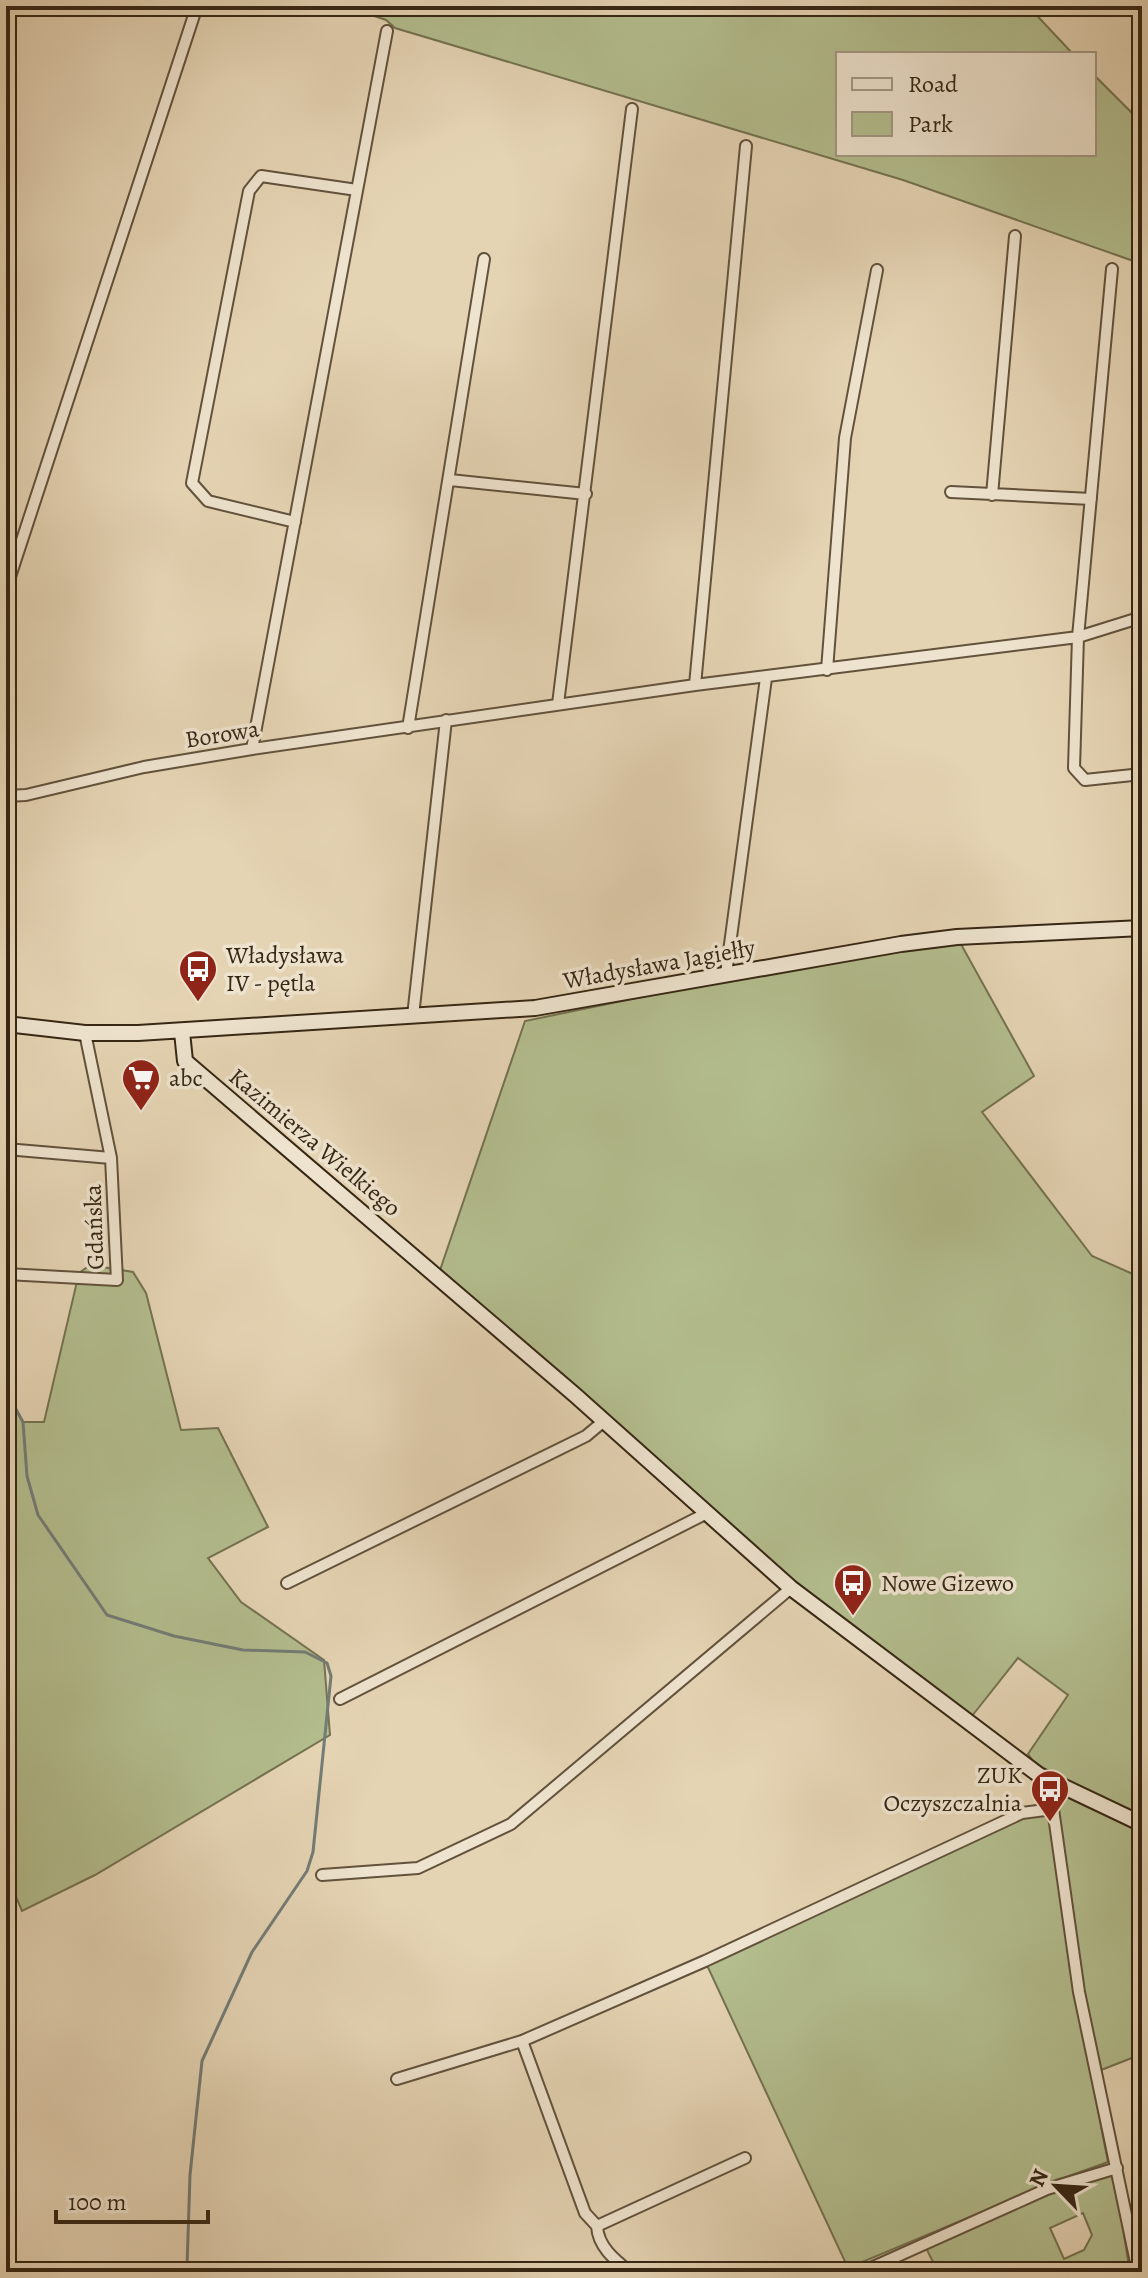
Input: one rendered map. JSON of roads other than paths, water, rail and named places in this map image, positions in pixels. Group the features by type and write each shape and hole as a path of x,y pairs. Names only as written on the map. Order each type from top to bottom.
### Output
{"street":[{"path":"6,589 197,6"},
{"path":"252,749 387,31"},
{"path":"558,704 632,109"},
{"path":"695,685 746,146"},
{"path":"295,522 208,501 192,483 199,440 249,191 261,176 357,190"},
{"path":"992,495 1015,236"},
{"path":"408,728 484,259"},
{"path":"1112,269 1078,637 1074,768 1085,780 1142,774"},
{"path":"827,670 845,438 877,270"},
{"path":"450,480 586,494"},
{"path":"951,492 1091,499"},
{"name":"Borowa","path":"6,796 26,795 144,767 446,720 1078,637 1142,617"},
{"path":"726,974 766,678"},
{"path":"413,1016 446,720"},
{"name":"Władysława Jagiełły","path":"6,1024 85,1033 182,1032 535,1008 957,937 1142,928"},
{"name":"Kazimierza Wielkiego","path":"182,1032 185,1061 438,1276 791,1588 1039,1775 1142,1824"},
{"path":"6,1149 111,1158 85,1033"},
{"name":"Gdańska","path":"6,1274 117,1280 111,1158"},
{"path":"287,1583 586,1436 604,1421"},
{"path":"340,1699 705,1514"},
{"path":"322,1875 418,1868 511,1824 791,1588"},
{"path":"1039,1775 1053,1809 1079,1992 1139,2272"},
{"path":"397,2079 522,2041 1022,1813 1053,1809"},
{"path":"522,2041 585,2213 597,2226 611,2257 630,2272"},
{"path":"597,2226 745,2158"},
{"path":"862,2272 1047,2189 1117,2168"}],"waterway":[{"path":"6,1391 23,1422 27,1476 38,1515 107,1615 174,1636 243,1650 305,1652 327,1663 331,1676 313,1852 307,1871 252,1952 202,2061 190,2175 187,2267"},
{"path":"172,2272 187,2267 194,2272"}],"place":[{"name":"Władysława IV - pętla","path":"198,1003"},
{"name":"abc","path":"141,1112"},
{"name":"Nowe Gizewo","path":"853,1617"},
{"name":"ZUK Oczyszczalnia","path":"1050,1823"}]}
